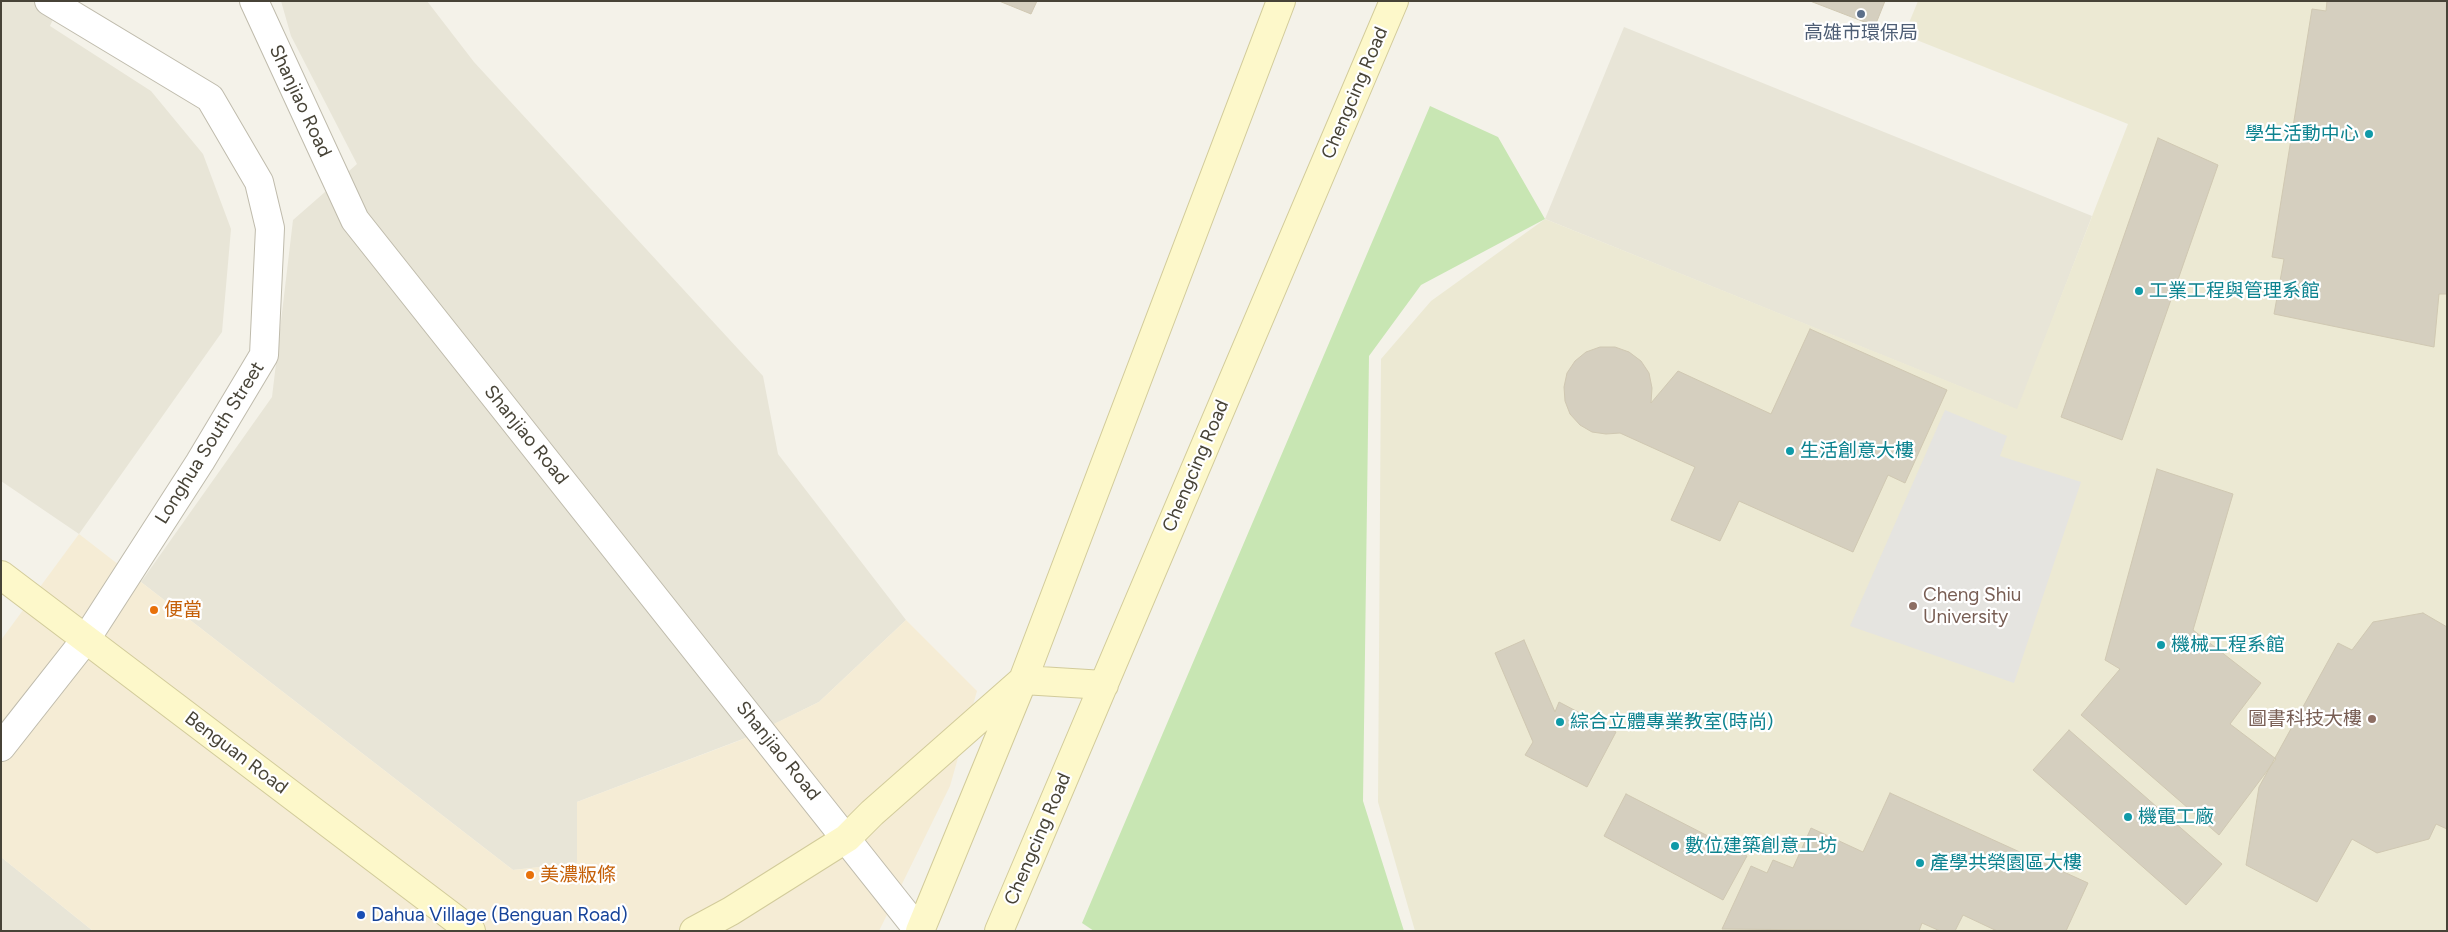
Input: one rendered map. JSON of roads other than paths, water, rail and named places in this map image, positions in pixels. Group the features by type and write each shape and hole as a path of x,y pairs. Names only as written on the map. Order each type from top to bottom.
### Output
{"main road":[{"path":"919,931 1023,680 1281,1"},
{"name":"Chengcing Road","path":"999,931 1394,1"},
{"name":"Benguan Road","path":"1,575 471,931"},
{"path":"694,931 731,911 847,838 872,813 1023,680 1104,685"}],"street":[{"name":"Longhua South Street","path":"1,747 86,639 200,462 264,354 270,228 259,182 210,98 49,1"},
{"name":"Shanjiao Road","path":"254,1 355,220 919,931"}],"place":[{"name":"高雄市環保局","path":"1861,14"},
{"name":"學生活動中心","path":"2369,134"},
{"name":"工業工程與管理系館","path":"2139,291"},
{"name":"生活創意大樓","path":"1790,451"},
{"name":"Cheng Shiu University","path":"1913,606"},
{"name":"便當","path":"154,610"},
{"name":"機械工程系館","path":"2161,645"},
{"name":"圖書科技大樓","path":"2372,719"},
{"name":"綜合立體專業教室(時尚)","path":"1560,722"},
{"name":"機電工廠","path":"2128,817"},
{"name":"數位建築創意工坊","path":"1675,846"},
{"name":"產學共榮園區大樓","path":"1920,863"},
{"name":"美濃粄條","path":"530,875"},
{"name":"Dahua Village (Benguan Road)","path":"361,915"}]}
